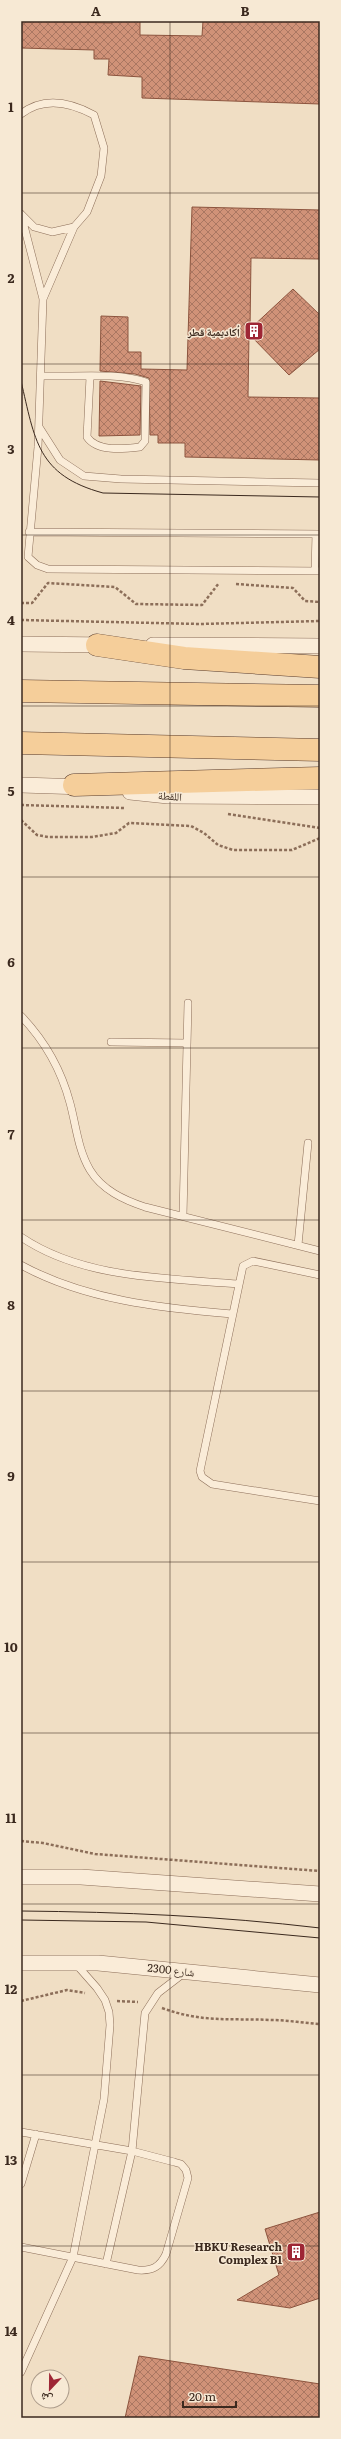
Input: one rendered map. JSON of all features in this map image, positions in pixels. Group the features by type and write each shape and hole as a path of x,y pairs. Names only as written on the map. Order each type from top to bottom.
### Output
{"main road":[{"path":"97,645 184,658 320,667"},
{"path":"21,691 320,696"},
{"path":"21,743 320,750"},
{"path":"74,785 320,778"}],"street":[{"path":"21,644 320,646"},
{"name":"اللقطة","path":"21,785 74,785 168,796 258,798 320,797"},
{"path":"21,1877 81,1877 320,1894"},
{"name":"شارع 2300","path":"21,1963 98,1963 320,1985"}],"lane":[{"path":"21,114 29,108 62,102 78,106 94,115 104,148 101,176 87,212 74,227 43,299"},
{"path":"21,214 34,227 52,232 74,227"},
{"path":"21,214 43,299 42,376 29,532 28,557 37,565 48,569 318,571 318,534 29,532"},
{"path":"42,376 90,377 135,378 146,382 145,441 140,447 98,447 92,444 87,436 90,377"},
{"path":"39,426 60,460 84,476 121,479 320,482"},
{"path":"258,798 320,804"},
{"path":"183,1216 188,1003"},
{"path":"21,1016 47,1047 58,1068 70,1101 82,1152 90,1171 108,1189 124,1199 145,1208 183,1216 320,1251"},
{"path":"111,1042 188,1043"},
{"path":"298,1245 308,1143"},
{"path":"21,1237 44,1252 94,1268 151,1276 239,1284"},
{"path":"320,1275 253,1261 243,1266 201,1465 202,1477 212,1484 320,1501"},
{"path":"21,1265 63,1286 88,1293 143,1303 232,1314"},
{"path":"21,2372 73,2257 104,2099 110,2025 105,2000 75,1963"},
{"path":"106,2264 132,2151 141,2069 142,2027 145,2013 150,2003 158,1993 186,1971"},
{"path":"21,2132 132,2151 181,2164 186,2170 188,2178 163,2262 156,2268 147,2271 21,2247"},
{"path":"21,2184 36,2134"}],"path":[{"path":"21,603 32,603 48,583 115,587 136,604 202,605 218,583 225,584"},
{"path":"233,584 293,588 305,601 320,602"},
{"path":"21,620 200,624 320,621"},
{"path":"21,820 37,835 48,837 92,837 116,833 129,823 191,826 204,833 218,845 233,850 292,850 320,838"},
{"path":"21,1841 43,1843 95,1854 320,1871"},
{"path":"21,2001 66,1990 105,2000 150,2003 183,2016 215,2021 273,2020 320,2024"}],"building":[{"path":"21,21 112,23 112,21 140,21 140,35 202,36 203,21 320,21 320,104 142,98 142,77 108,75 109,59 94,59 94,50 21,48"},
{"name":"أكاديمية قطر","path":"192,207 320,210 320,259 251,258 250,329 293,289 320,315 320,349 289,375 249,334 248,397 320,398 320,460 185,457 185,443 158,443 158,435 150,435 149,378 135,374 100,371 101,316 128,317 128,352 141,352 141,369 187,370"},
{"path":"100,381 141,386 140,435 99,436"},
{"name":"HBKU Research Complex B1","path":"320,2212 320,2298 290,2308 237,2300 279,2275 265,2229"},
{"path":"139,2356 320,2384 320,2418 125,2418"}],"tram line":[{"path":"21,381 30,421 42,452 52,465 64,476 81,485 103,493 320,497"},
{"path":"21,1911 171,1915 245,1920 320,1928"},
{"path":"21,1920 146,1922 320,1938"}],"place":[{"name":"أكاديمية قطر","path":"254,331"},
{"name":"HBKU Research Complex B1","path":"296,2252"}]}
